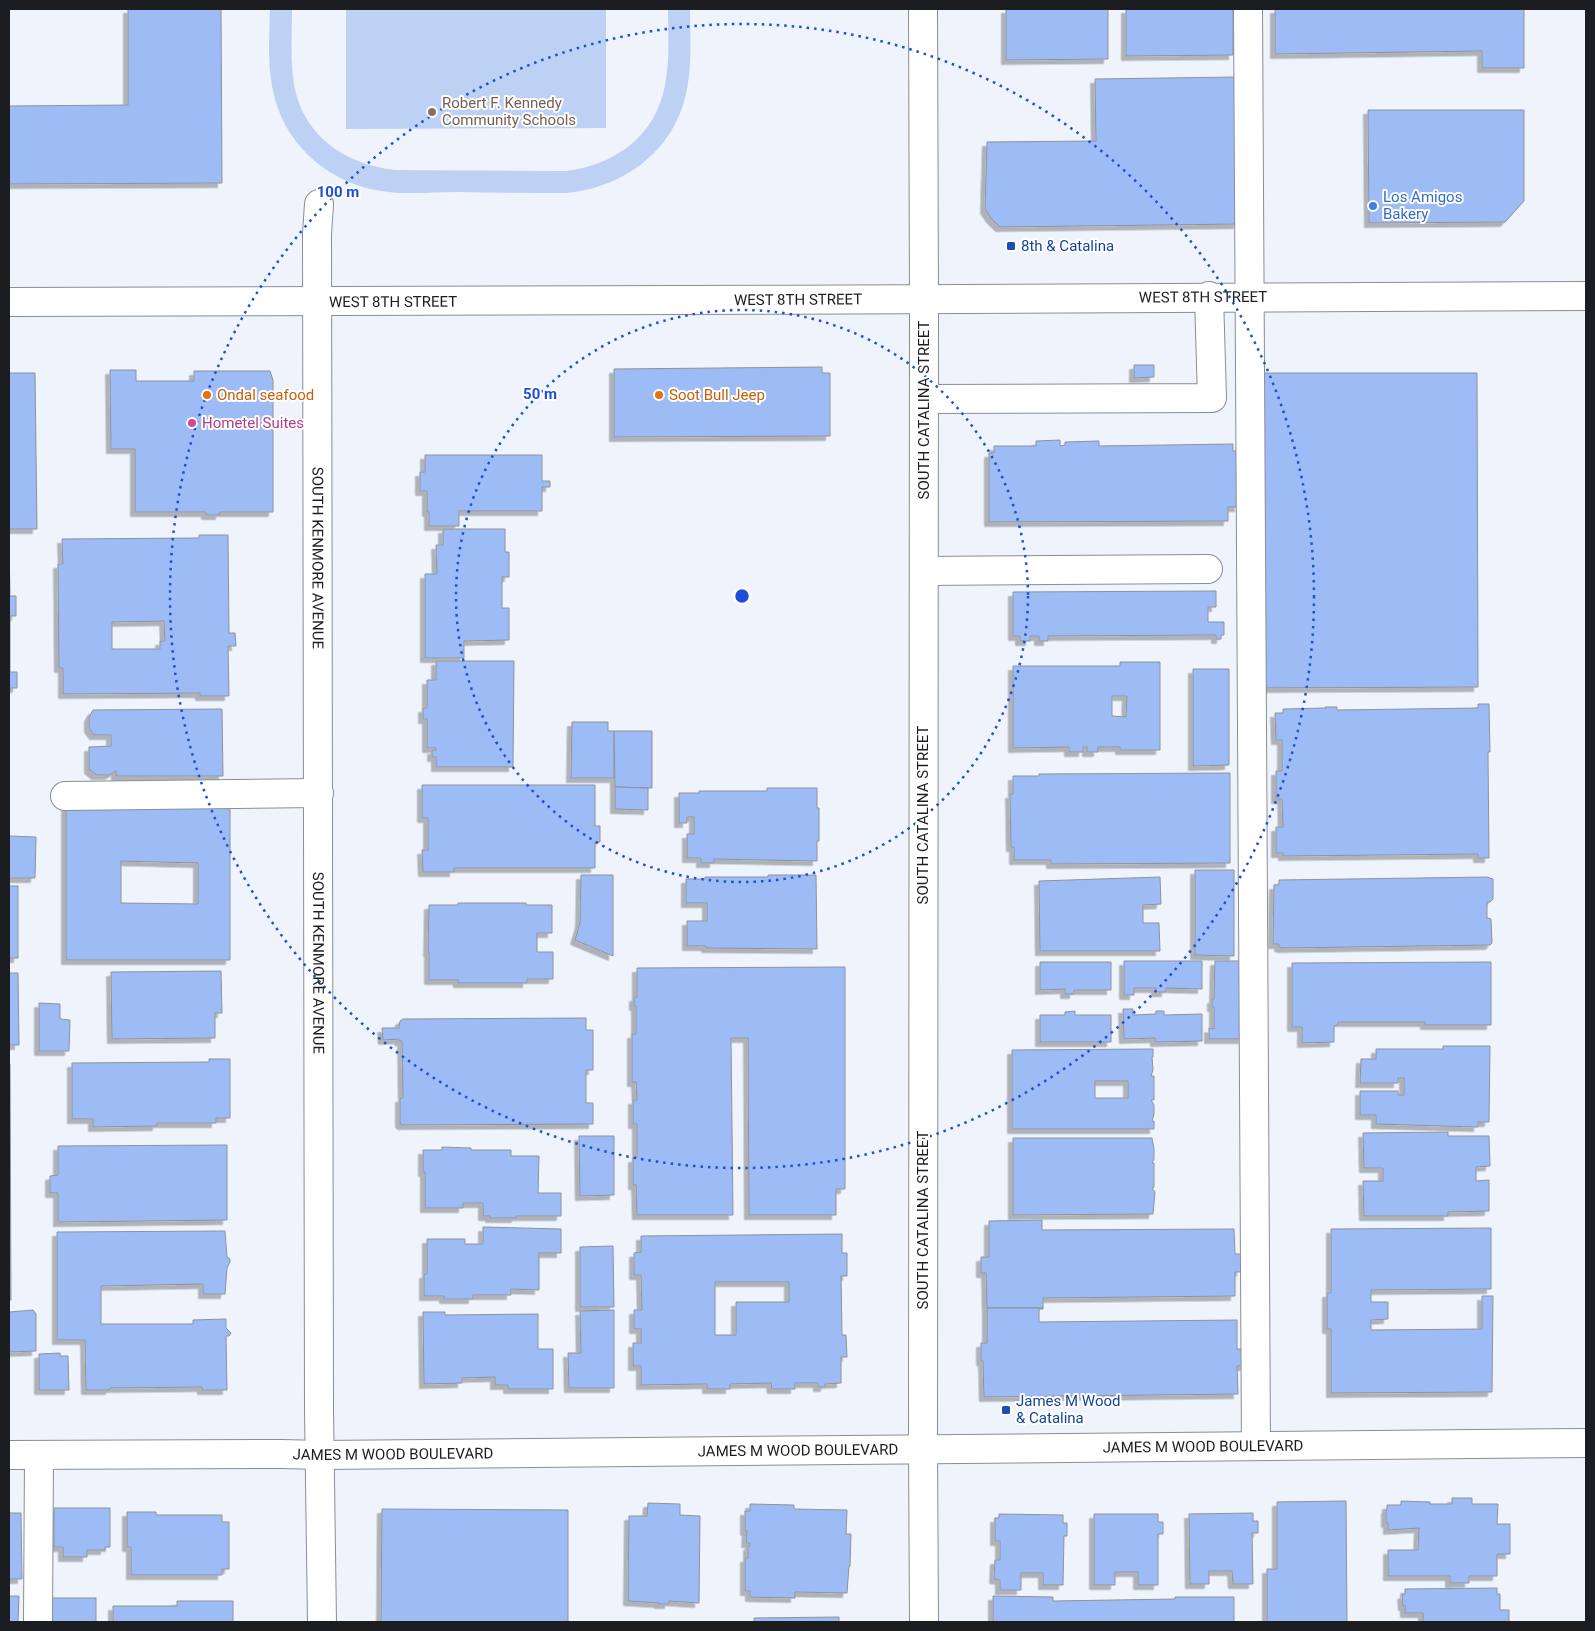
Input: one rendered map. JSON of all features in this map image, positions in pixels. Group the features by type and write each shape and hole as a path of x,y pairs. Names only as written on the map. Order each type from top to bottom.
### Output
{"street":[{"name":"SOUTH CATALINA STREET","path":"923,9 924,1622"},
{"path":"1248,9 1256,1446"},
{"name":"SOUTH KENMORE AVENUE","path":"319,204 317,234 322,1622"},
{"name":"WEST 8TH STREET","path":"9,302 318,303 924,300 1209,296 1586,296"},
{"path":"924,399 1212,398 1209,296"},
{"path":"924,571 1208,569"},
{"path":"65,796 319,793"},
{"name":"JAMES M WOOD BOULEVARD","path":"9,1455 320,1455 1586,1443"},
{"path":"38,1622 39,1455"}],"shaded area":[{"path":"270,9 292,9 294,85 299,103 307,119 317,133 330,145 360,162 377,167 395,170 566,171 584,168 616,155 643,133 653,119 660,103 668,66 668,9 690,9 689,79 681,110 672,130 660,147 628,173 609,183 567,193 409,193 381,191 346,181 329,172 301,148 290,133 281,117 272,88 269,54"},
{"path":"346,9 606,9 606,128 346,129"}],"building":[{"path":"128,9 221,9 222,183 9,184 9,106 128,105"},
{"path":"1006,9 1108,9 1108,59 1006,60"},
{"path":"1126,9 1233,9 1233,55 1126,56"},
{"path":"1275,9 1524,9 1524,68 1482,68 1482,51 1275,54"},
{"path":"1237,77 1238,224 1000,227 985,209 987,142 1096,141 1095,79"},
{"path":"1368,110 1524,110 1524,201 1505,222 1369,223"},
{"path":"1134,365 1154,365 1154,377 1134,378"},
{"path":"822,367 822,373 830,373 830,436 614,437 614,369"},
{"name":"Hometel Suites","path":"110,370 136,370 136,381 194,381 194,371 270,371 273,380 273,512 220,512 220,515 206,515 206,512 135,512 135,449 111,449"},
{"path":"9,373 35,373 37,529 9,529"},
{"path":"1258,373 1477,373 1478,687 1259,688"},
{"path":"1060,440 1060,446 1065,445 1065,442 1099,441 1099,446 1233,444 1233,451 1238,451 1239,507 1228,507 1228,521 989,522 989,453 994,453 994,446 1036,446 1036,441"},
{"path":"425,455 542,455 542,481 550,481 550,487 542,487 542,511 459,511 459,526 429,526 427,491 420,491 420,472 425,472"},
{"path":"443,529 505,529 505,552 509,552 509,577 502,577 502,608 509,608 509,640 464,641 464,658 425,658 425,574 437,574 436,545 443,545"},
{"path":"199,535 228,535 229,633 235,633 236,646 228,646 229,696 200,696 200,693 63,694 63,668 59,668 58,564 63,564 62,539 199,538","holes":["164,621 165,641 160,641 160,649 112,649 112,622"]},
{"path":"9,542 10,596 16,596 16,616 10,616 10,672 17,672 17,688 10,688 10,691 9,691"},
{"path":"1216,591 1216,607 1208,607 1208,622 1224,622 1224,635 1221,635 1221,639 1216,639 1216,635 1048,636 1048,641 1039,641 1039,636 1030,636 1030,641 1020,641 1020,636 1013,636 1013,592"},
{"path":"436,661 514,661 513,767 436,767 436,757 432,757 432,750 436,750 436,748 427,748 427,719 423,719 423,708 427,708 427,680 436,680"},
{"path":"1120,662 1160,662 1160,750 1120,750 1120,747 1098,747 1098,752 1087,752 1087,747 1083,747 1083,752 1069,752 1069,747 1013,748 1013,666 1120,666","holes":["1112,696 1127,696 1126,717 1112,716"]},
{"path":"1193,669 1229,669 1229,765 1193,766"},
{"path":"1478,704 1489,704 1489,858 1478,858 1478,854 1283,856 1283,853 1276,853 1276,827 1283,827 1282,799 1276,799 1276,771 1282,771 1282,740 1276,740 1275,713 1283,713 1283,709 1325,707 1337,707 1337,710 1478,708"},
{"path":"222,709 223,776 116,776 116,771 109,775 96,775 89,769 89,747 111,746 111,735 94,735 89,728 89,717 93,710"},
{"path":"572,722 608,722 608,731 614,731 614,778 571,778"},
{"path":"614,731 652,731 652,788 615,787"},
{"path":"1230,773 1230,863 1051,864 1051,860 1014,860 1014,847 1011,847 1010,794 1013,794 1013,776 1039,776 1039,774"},
{"path":"422,785 595,785 595,826 600,826 600,842 595,842 595,868 454,868 454,872 423,872 422,850 428,850 428,818 422,818"},
{"path":"615,787 648,788 648,810 615,809"},
{"path":"767,788 817,788 819,841 817,841 817,861 714,859 714,863 701,863 701,858 687,858 687,834 694,834 694,817 687,817 687,823 679,823 679,793 699,793 699,791 767,791"},
{"path":"66,806 230,806 230,960 66,960","holes":["121,861 198,863 198,904 121,903"]},
{"path":"9,836 36,837 35,878 9,878"},
{"path":"1195,870 1234,870 1234,956 1195,955"},
{"path":"581,875 613,875 613,956 575,940 580,923"},
{"path":"768,875 816,875 817,949 706,948 706,946 687,946 687,921 707,921 707,903 686,903 686,879 705,879 705,877 768,877"},
{"path":"1160,877 1161,904 1143,905 1143,923 1159,923 1160,951 1040,951 1039,881"},
{"path":"1487,877 1493,879 1493,899 1487,902 1487,918 1491,919 1492,943 1490,945 1282,948 1279,947 1279,944 1273,944 1274,885 1279,885 1279,880"},
{"path":"9,886 18,886 18,958 9,958"},
{"path":"458,903 552,905 552,933 537,933 537,952 553,952 553,979 527,979 527,983 458,983 458,980 429,980 429,905 458,905"},
{"path":"1124,961 1202,961 1202,989 1166,988 1166,992 1156,992 1156,988 1134,988 1134,995 1124,995"},
{"path":"1215,961 1242,961 1243,1039 1209,1039 1209,1028 1214,1029 1212,999 1214,999"},
{"path":"1040,962 1111,962 1111,990 1074,990 1074,994 1065,994 1065,989 1040,990"},
{"path":"1491,962 1491,1025 1425,1025 1425,1022 1338,1022 1338,1025 1334,1026 1334,1042 1302,1043 1302,1027 1292,1027 1292,963"},
{"path":"845,967 845,1189 836,1189 836,1215 749,1215 748,1038 731,1038 733,1215 637,1215 636,1185 633,1185 633,1158 637,1158 637,1124 633,1124 633,1100 637,1100 636,1082 632,1082 632,1034 636,1034 636,1006 634,1006 634,997 637,997 637,968"},
{"path":"221,971 222,1013 215,1013 215,1038 112,1039 111,972"},
{"path":"9,973 18,973 19,1045 9,1045"},
{"path":"39,1003 60,1004 60,1019 70,1020 69,1051 39,1051"},
{"path":"1123,1009 1133,1009 1133,1015 1156,1014 1156,1011 1164,1011 1164,1015 1202,1014 1202,1041 1155,1042 1155,1038 1124,1039"},
{"path":"1075,1011 1075,1015 1111,1015 1111,1042 1040,1042 1040,1015 1065,1015 1065,1012"},
{"path":"586,1018 586,1030 593,1030 593,1070 586,1070 586,1103 593,1103 593,1124 402,1125 400,1123 400,1098 403,1098 402,1041 399,1041 399,1039 383,1040 382,1028 399,1028 400,1021 403,1019"},
{"path":"1443,1046 1490,1046 1489,1122 1478,1122 1478,1127 1376,1124 1376,1115 1360,1115 1360,1091 1398,1091 1398,1095 1404,1095 1404,1078 1398,1078 1398,1083 1360,1083 1361,1059 1376,1059 1376,1049 1443,1049"},
{"path":"1153,1049 1153,1070 1151,1076 1154,1076 1154,1100 1151,1100 1154,1105 1152,1121 1154,1121 1154,1129 1012,1129 1012,1050","holes":["1095,1081 1128,1081 1128,1098 1095,1098"]},
{"path":"209,1059 230,1059 230,1118 216,1118 216,1123 157,1123 157,1126 93,1127 93,1119 72,1119 72,1063 209,1062"},
{"path":"10,1064 11,1300 9,1300"},
{"path":"1448,1132 1448,1136 1489,1136 1490,1166 1476,1167 1476,1181 1489,1180 1489,1211 1448,1212 1448,1216 1364,1216 1363,1181 1383,1181 1383,1168 1364,1168 1363,1133"},
{"path":"579,1136 614,1136 614,1195 580,1196"},
{"path":"1013,1138 1152,1138 1154,1149 1152,1163 1154,1163 1154,1187 1152,1188 1155,1192 1153,1214 1013,1215"},
{"path":"227,1145 227,1220 58,1222 58,1193 50,1193 50,1176 58,1175 58,1146"},
{"path":"442,1147 471,1148 471,1150 511,1150 511,1156 539,1156 538,1193 561,1193 561,1216 490,1218 490,1216 483,1216 483,1203 463,1203 463,1208 425,1208 423,1150 442,1150"},
{"path":"1042,1220 1042,1230 1234,1229 1235,1254 1241,1254 1241,1272 1235,1272 1235,1296 1043,1298 1043,1308 987,1308 986,1273 981,1273 981,1257 989,1257 989,1221"},
{"path":"483,1227 561,1229 561,1253 539,1253 539,1290 511,1289 511,1295 473,1295 473,1299 444,1299 444,1296 424,1296 424,1274 427,1274 427,1239 465,1239 465,1244 483,1244"},
{"path":"1491,1228 1491,1289 1371,1290 1371,1302 1388,1302 1388,1319 1371,1320 1371,1330 1482,1329 1482,1296 1493,1296 1492,1392 1331,1393 1331,1329 1327,1329 1327,1293 1331,1293 1331,1229"},
{"path":"225,1231 227,1257 230,1259 230,1262 227,1268 225,1294 203,1294 203,1284 101,1286 101,1324 193,1324 193,1320 226,1319 226,1328 231,1333 229,1336 226,1336 227,1390 202,1390 202,1387 86,1390 85,1340 57,1340 57,1232"},
{"path":"842,1234 842,1253 847,1253 847,1276 841,1276 842,1335 846,1335 847,1357 841,1357 841,1383 825,1384 825,1387 818,1387 818,1383 795,1383 795,1389 772,1389 771,1383 730,1384 730,1389 707,1389 707,1384 641,1385 641,1366 633,1366 633,1343 641,1343 641,1329 634,1329 634,1310 642,1310 641,1275 634,1275 634,1253 641,1252 641,1236","holes":["715,1282 789,1282 789,1302 736,1302 736,1335 715,1335"]},
{"path":"613,1246 614,1307 580,1307 580,1247"},
{"path":"987,1308 1043,1308 1039,1309 1039,1322 1237,1320 1237,1349 1245,1349 1245,1366 1237,1366 1238,1394 984,1397 981,1343 987,1343"},
{"path":"33,1310 36,1314 36,1351 9,1352 9,1312"},
{"path":"614,1310 614,1388 569,1388 568,1353 581,1353 580,1311"},
{"path":"423,1312 445,1312 445,1315 538,1314 538,1349 553,1349 553,1389 508,1389 508,1385 495,1385 495,1377 462,1378 462,1383 424,1384"},
{"path":"60,1353 60,1356 68,1356 69,1390 39,1390 39,1354"},
{"path":"1452,1498 1472,1498 1472,1504 1498,1504 1497,1524 1510,1524 1510,1554 1497,1554 1497,1576 1469,1576 1469,1583 1450,1583 1450,1576 1388,1576 1388,1550 1418,1550 1419,1528 1388,1530 1388,1523 1386,1523 1387,1505 1401,1505 1401,1501 1452,1504"},
{"path":"1346,1501 1347,1622 1267,1622 1267,1569 1277,1569 1277,1502"},
{"path":"648,1503 680,1504 680,1515 700,1516 699,1603 669,1601 669,1604 659,1604 628,1601 629,1516 647,1516"},
{"path":"750,1504 794,1505 794,1509 847,1510 846,1534 851,1534 847,1593 795,1592 795,1598 750,1597 750,1591 745,1591 745,1558 748,1558 748,1546 750,1546 750,1543 746,1543 745,1511 750,1511"},
{"path":"54,1508 110,1508 110,1547 105,1547 105,1550 87,1550 87,1557 63,1557 63,1547 54,1547"},
{"path":"382,1509 568,1510 568,1622 381,1622"},
{"path":"127,1512 156,1512 156,1515 222,1515 222,1522 229,1522 229,1569 222,1569 222,1575 131,1575 131,1547 127,1547"},
{"path":"9,1513 21,1513 22,1579 9,1579"},
{"path":"1253,1513 1253,1521 1258,1521 1258,1533 1252,1533 1253,1584 1233,1584 1232,1571 1209,1571 1209,1584 1190,1584 1189,1514"},
{"path":"999,1514 1063,1515 1063,1523 1067,1523 1067,1536 1064,1536 1063,1585 1043,1585 1043,1573 1021,1573 1021,1590 1000,1590 1000,1580 994,1579 995,1560 1000,1560 1000,1541 995,1541 995,1518 999,1518"},
{"path":"1094,1514 1158,1514 1158,1522 1163,1522 1163,1534 1158,1534 1158,1585 1138,1585 1138,1572 1115,1572 1115,1585 1094,1585"},
{"path":"1497,1588 1497,1594 1500,1594 1500,1610 1509,1610 1509,1622 1423,1622 1423,1613 1405,1613 1405,1606 1403,1606 1402,1595 1405,1594 1405,1589"},
{"path":"9,1596 19,1596 18,1622 9,1622"},
{"path":"993,1596 1053,1597 1053,1601 1234,1597 1234,1622 993,1622"},
{"path":"50,1598 96,1598 96,1622 50,1622"},
{"path":"177,1601 233,1601 233,1622 113,1622 113,1606 177,1606"},
{"path":"839,1617 839,1622 754,1622 754,1618"}],"place":[{"name":"Robert F. Kennedy Community Schools","path":"432,112"},
{"name":"Los Amigos Bakery","path":"1373,206"},
{"name":"8th & Catalina","path":"1011,246"},
{"name":"Ondal seafood","path":"207,395"},
{"name":"Soot Bull Jeep","path":"659,395"},
{"name":"Hometel Suites","path":"192,423"},
{"name":"James M Wood & Catalina","path":"1006,1410"}]}
